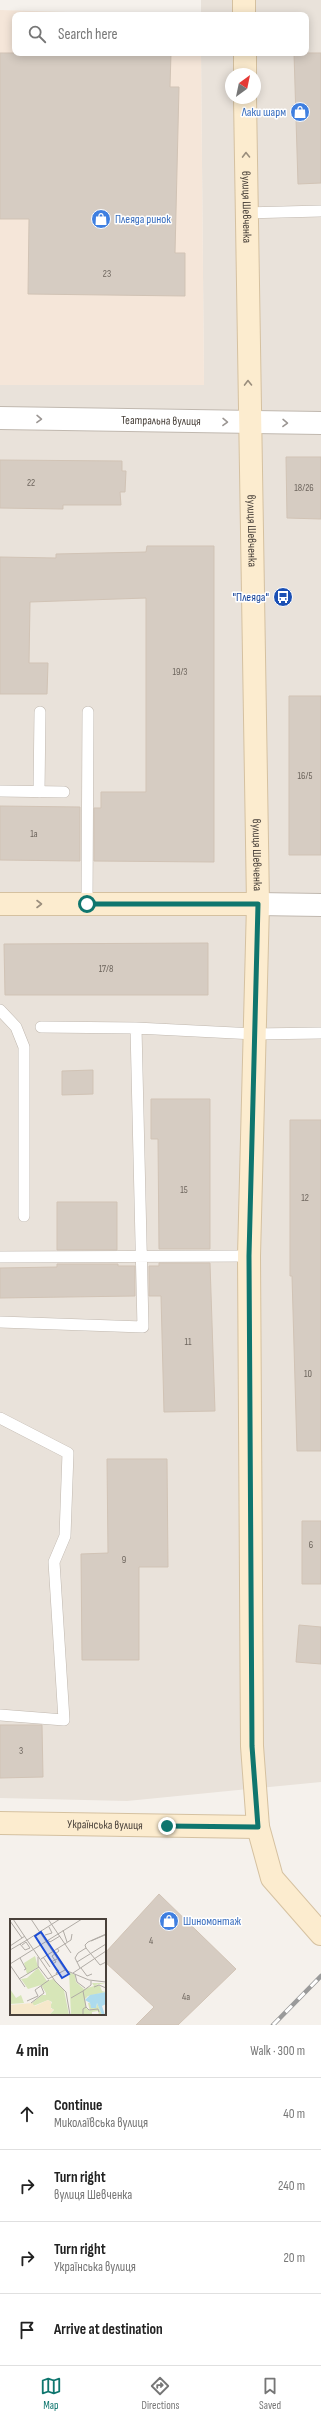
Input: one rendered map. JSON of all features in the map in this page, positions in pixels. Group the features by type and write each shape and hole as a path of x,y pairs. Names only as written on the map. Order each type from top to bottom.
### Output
{"street":[{"path":"244,0 244,12"},
{"path":"245,56 245,68"},
{"name":"вулиця Шевченка","path":"245,104 258,904 249,1256 252,1746 258,1827 272,1878 321,1934"},
{"name":"Театральна вулиця","path":"0,418 321,423"},
{"path":"0,904 321,905"},
{"name":"Українська вулиця","path":"0,1823 258,1827"}],"lane":[{"path":"246,213 321,211"},
{"path":"39,792 40,712"},
{"path":"87,904 88,712"},
{"path":"0,791 64,792"},
{"path":"0,1010 16,1028 24,1047 24,1216"},
{"path":"41,1027 136,1028 255,1034 321,1033"},
{"path":"0,1322 144,1327 136,1028"},
{"path":"0,1257 249,1256"},
{"path":"0,1418 68,1453 65,1536 54,1562 64,1720 0,1715"}],"shaded area":[{"path":"201,0 321,0 321,1782 127,1801 0,1798 0,385 204,385 201,56 309,56 309,12 201,12"},
{"name":"Плеяда ринок","path":"0,10 68,12 12,12 12,56 201,56 204,385 0,385"}],"building":[{"path":"0,53 12,53 12,56 171,56 170,87 179,87 175,253 185,253 185,296 28,294 29,219 0,219"},
{"path":"309,53 321,53 321,183 298,184 294,56 309,56"},
{"path":"286,457 321,457 321,519 287,518"},
{"path":"0,460 122,461 122,471 126,471 125,492 120,492 121,505 63,505 63,509 0,508"},
{"path":"147,546 214,546 214,862 94,861 94,808 101,808 101,792 146,792 146,598 30,602 29,663 48,663 47,694 0,694 0,557 56,558 56,554 146,552"},
{"path":"289,696 321,696 321,855 289,855"},
{"path":"0,806 80,807 80,861 0,860"},
{"path":"208,943 208,995 5,995 4,944"},
{"path":"93,1070 93,1094 62,1095 62,1071"},
{"path":"151,1099 210,1099 210,1249 159,1249 158,1139 151,1139"},
{"path":"290,1120 321,1120 321,1451 297,1451 292,1276 290,1276"},
{"path":"57,1202 117,1202 117,1250 57,1250"},
{"path":"159,1263 210,1263 215,1411 164,1412 161,1296 149,1296 149,1266 159,1266"},
{"path":"57,1264 118,1264 118,1266 135,1266 135,1296 0,1298 0,1268 57,1267"},
{"path":"107,1459 167,1459 168,1567 139,1567 139,1660 82,1660 81,1554 108,1553"},
{"path":"302,1521 321,1521 321,1584 302,1584"},
{"path":"299,1625 321,1627 321,1664 296,1662"},
{"path":"0,1725 42,1725 43,1777 0,1778"},
{"path":"159,1894 236,1969 178,2025 136,2025 154,2007 106,1963 106,1952"}],"railway":[{"path":"273,2025 321,1976"}],"place":[{"name":"Лаки шарм","path":"300,112"},
{"name":"Плеяда ринок","path":"101,219"},
{"name":"\"Плеяда\"","path":"283,597"},
{"name":"Шиномонтаж","path":"169,1921"}],"route":[{"path":"87,904 258,904 249,1256 252,1746 258,1827 167,1826"}]}
